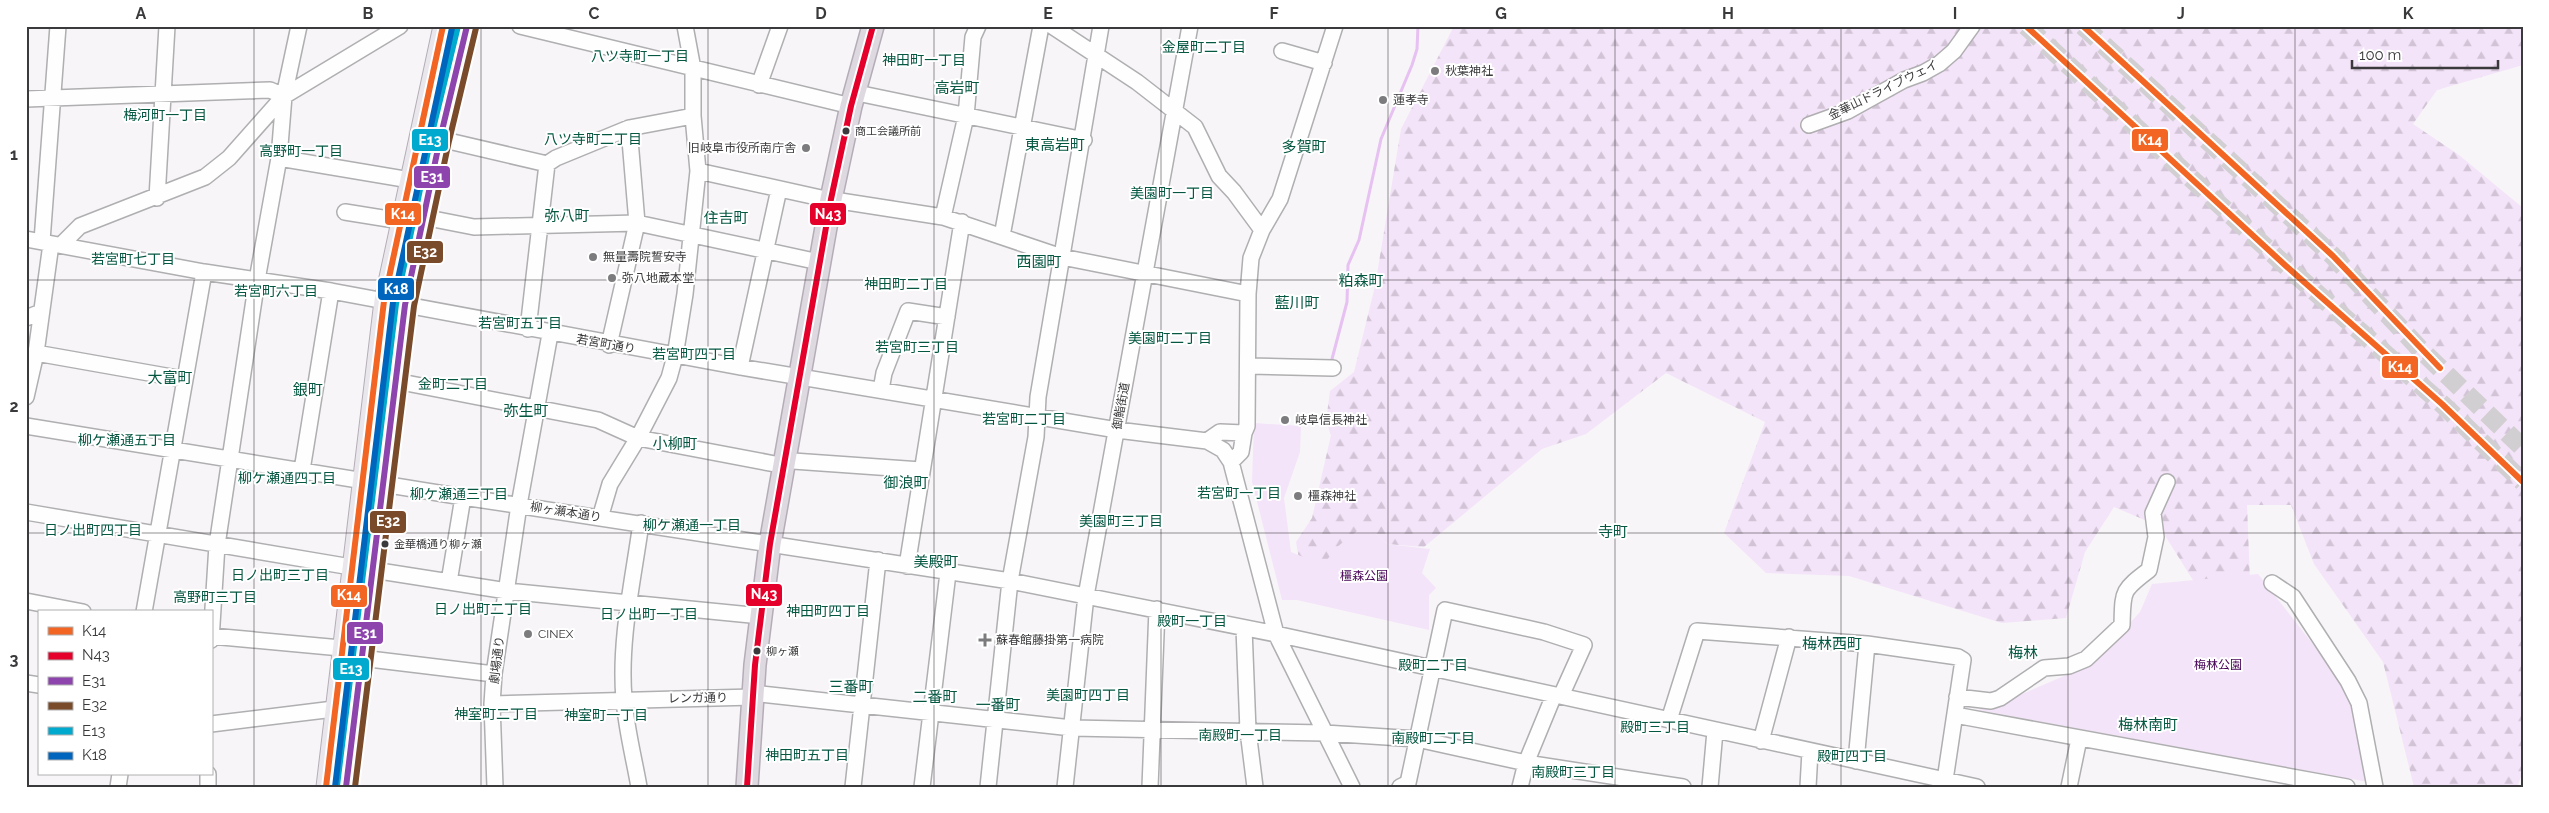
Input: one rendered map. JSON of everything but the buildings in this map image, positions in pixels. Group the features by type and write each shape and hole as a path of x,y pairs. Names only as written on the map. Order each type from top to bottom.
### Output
{"highway":[{"path":"755,787 761,616 836,199 873,26"},
{"path":"857,100 880,26"},
{"path":"746,787 784,463 803,378 820,262 836,199"}],"main road":[{"path":"326,787 341,648 384,301 443,26"},
{"path":"346,787 405,306 440,139 467,26"}],"street":[{"path":"26,397 36,353 51,243 53,98 58,26"},
{"path":"157,198 168,26"},
{"path":"212,621 217,545 257,280 279,158 284,96 299,26"},
{"path":"51,243 80,226 157,198 205,177 229,158 284,96 400,26"},
{"path":"520,26 543,29 759,85 966,116 1084,140"},
{"path":"600,518 610,484 638,438 669,378 675,356 698,171 693,116 693,69 685,26"},
{"path":"943,217 966,116 973,37 978,26"},
{"path":"1002,236 1041,26"},
{"path":"1052,26 1137,82 1195,128 1219,176 1234,192 1262,230"},
{"path":"988,787 1010,581 1036,438 1038,397 1084,140 1101,26"},
{"name":"御鮨街道","path":"1065,787 1086,596 1190,26"},
{"path":"1231,462 1241,452 1247,426 1249,366 1248,294 1251,258 1262,230 1280,199 1335,26"},
{"name":"金華山ドライブウェイ","path":"1809,125 1848,111 1939,64 1954,51 1972,26"},
{"path":"759,85 778,27"},
{"path":"1282,51 1324,63"},
{"path":"26,99 270,90 284,96"},
{"path":"528,329 548,164 556,158 630,128 693,116"},
{"path":"609,345 637,223 630,128"},
{"path":"440,139 548,164"},
{"path":"279,158 410,180"},
{"path":"698,171 779,189 943,217 1062,257 1248,294"},
{"path":"740,368 779,189"},
{"path":"345,212 401,221"},
{"path":"423,217 474,227 637,223 820,262"},
{"path":"908,566 921,470 962,222"},
{"name":"若宮町通り","path":"26,238 204,272 384,301 550,334 740,368 1117,430 1207,441"},
{"path":"144,610 204,272"},
{"path":"302,470 331,292"},
{"path":"881,390 884,373 908,311 947,317"},
{"path":"26,318 41,312"},
{"name":"劇場通り","path":"495,787 492,704 494,674 519,505 550,334"},
{"path":"36,353 184,379"},
{"path":"1249,366 1333,368"},
{"path":"406,383 598,420 638,438 784,463 921,470"},
{"name":"柳ヶ瀬本通り","path":"26,426 462,497 1010,581 1276,634 1762,742 1977,787"},
{"path":"1244,433 1220,432 1207,441 1223,450 1231,462 1276,634 1352,787"},
{"path":"1957,697 1991,701 2000,698 2044,668 2068,666 2086,659 2122,625 2123,594 2128,585 2149,570 2156,537 2153,512 2167,482"},
{"path":"449,582 462,497"},
{"path":"26,512 158,536 351,567"},
{"path":"639,787 624,700 624,666 629,604 641,523"},
{"path":"853,787 878,560"},
{"path":"374,570 507,591 761,616"},
{"path":"922,787 948,573"},
{"path":"2272,582 2293,597 2348,681 2359,703 2375,787"},
{"path":"26,602 72,610"},
{"path":"1150,787 1157,609"},
{"path":"1400,787 1408,783 1446,610 1544,632 1584,644 1526,763 1520,787"},
{"path":"1244,628 1248,731 1255,787"},
{"path":"1669,720 1697,631 1867,644 1958,657 1963,660 1945,780"},
{"path":"212,636 341,648"},
{"path":"1762,742 1789,637"},
{"path":"1856,761 1867,644"},
{"path":"362,658 494,674"},
{"name":"レンガ通り","path":"492,704 757,696 862,704 1072,728 1325,733 1417,739 1526,763 1683,787"},
{"path":"212,724 334,708"},
{"path":"1955,715 2347,787"},
{"path":"1710,787 1715,731"},
{"path":"2069,787 2079,739"},
{"path":"1808,787 1810,751"}],"green space":[{"path":"1454,26 2523,26 2523,65 2437,90 2413,124 2459,155 2523,208 2523,772 2517,787 2414,787 2383,662 2314,564 2291,505 2247,505 2250,581 2196,585 2159,526 2114,507 2085,552 2066,618 2002,623 1849,576 1766,573 1724,533 1765,422 1666,373 1586,434 1542,449 1424,547 1387,544 1375,533 1323,583 1300,565 1296,542 1312,518 1331,435 1326,421 1330,391 1354,372 1375,286 1401,129"},
{"name":"橿森公園","path":"1254,423 1301,426 1300,452 1284,498 1291,552 1323,565 1337,547 1357,531 1375,533 1387,544 1430,549 1422,573 1436,588 1429,595 1429,630 1297,600 1282,600 1252,482"},
{"name":"梅林公園","path":"2258,574 2344,684 2359,726 2368,782 1978,710 1999,704 2092,664 2140,612 2152,584"}],"waterway":[{"path":"1332,359 1347,302 1348,265 1359,240 1381,139 1417,49 1418,26"}],"tunnel":[{"path":"2026,26 2286,266 2442,404 2523,482"},
{"path":"2083,26 2333,256 2419,348 2523,448"}],"transit line":[{"name":"K14","path":"326,787 384,301 443,26"},
{"name":"E13","path":"337,786 396,304 431,137 458,26"},
{"name":"E31","path":"346,787 405,305 440,139 467,26"},
{"name":"N43","path":"747,787 755,665 770,544 831,199 851,106 873,26"},
{"name":"K14","path":"2026,26 2286,266 2442,404 2523,482"},
{"name":"K14","path":"2083,26 2333,256 2440,368"},
{"name":"K18","path":"335,787 393,302 452,28"},
{"name":"E32","path":"355,787 414,306 449,141 476,28"}],"place":[{"name":"秋葉神社","path":"1435,71"},
{"name":"蓮孝寺","path":"1383,100"},
{"name":"商工会議所前","path":"846,131"},
{"name":"旧岐阜市役所南庁舎","path":"806,148"},
{"name":"無量壽院誓安寺","path":"593,257"},
{"name":"弥八地蔵本堂","path":"612,278"},
{"name":"岐阜信長神社","path":"1285,420"},
{"name":"橿森神社","path":"1298,496"},
{"name":"金華橋通り柳ヶ瀬","path":"385,544"},
{"name":"CINEX","path":"528,634"},
{"name":"蘇春館藤掛第一病院","path":"985,640"},
{"name":"柳ヶ瀬","path":"757,651"}],"district":[{"name":"金屋町二丁目","path":"1204,47"},
{"name":"八ツ寺町一丁目","path":"640,56"},
{"name":"神田町一丁目","path":"924,60"},
{"name":"高岩町","path":"957,88"},
{"name":"梅河町一丁目","path":"165,115"},
{"name":"八ツ寺町二丁目","path":"593,139"},
{"name":"東高岩町","path":"1055,145"},
{"name":"多賀町","path":"1304,147"},
{"name":"高野町一丁目","path":"301,151"},
{"name":"美園町一丁目","path":"1172,193"},
{"name":"弥八町","path":"567,216"},
{"name":"住吉町","path":"726,218"},
{"name":"若宮町七丁目","path":"133,259"},
{"name":"西園町","path":"1039,262"},
{"name":"粕森町","path":"1361,281"},
{"name":"神田町二丁目","path":"906,284"},
{"name":"若宮町六丁目","path":"276,291"},
{"name":"藍川町","path":"1297,303"},
{"name":"若宮町五丁目","path":"520,323"},
{"name":"美園町二丁目","path":"1170,338"},
{"name":"若宮町三丁目","path":"917,347"},
{"name":"若宮町四丁目","path":"694,354"},
{"name":"大富町","path":"170,378"},
{"name":"金町二丁目","path":"453,384"},
{"name":"銀町","path":"308,390"},
{"name":"弥生町","path":"526,411"},
{"name":"若宮町二丁目","path":"1024,419"},
{"name":"柳ケ瀬通五丁目","path":"127,440"},
{"name":"小柳町","path":"675,444"},
{"name":"柳ケ瀬通四丁目","path":"287,478"},
{"name":"御浪町","path":"906,483"},
{"name":"若宮町一丁目","path":"1239,493"},
{"name":"柳ケ瀬通三丁目","path":"459,494"},
{"name":"美園町三丁目","path":"1121,521"},
{"name":"柳ケ瀬通一丁目","path":"692,525"},
{"name":"日ノ出町四丁目","path":"93,530"},
{"name":"寺町","path":"1613,532"},
{"name":"美殿町","path":"936,562"},
{"name":"日ノ出町三丁目","path":"280,575"},
{"name":"高野町三丁目","path":"215,597"},
{"name":"日ノ出町二丁目","path":"483,609"},
{"name":"神田町四丁目","path":"828,611"},
{"name":"日ノ出町一丁目","path":"649,614"},
{"name":"殿町一丁目","path":"1192,621"},
{"name":"梅林西町","path":"1832,644"},
{"name":"梅林","path":"2023,653"},
{"name":"殿町二丁目","path":"1433,665"},
{"name":"三番町","path":"851,687"},
{"name":"美園町四丁目","path":"1088,695"},
{"name":"二番町","path":"935,697"},
{"name":"一番町","path":"998,705"},
{"name":"神室町二丁目","path":"496,714"},
{"name":"神室町一丁目","path":"606,715"},
{"name":"梅林南町","path":"2148,725"},
{"name":"殿町三丁目","path":"1655,727"},
{"name":"南殿町一丁目","path":"1240,735"},
{"name":"南殿町二丁目","path":"1433,738"},
{"name":"神田町五丁目","path":"807,755"},
{"name":"殿町四丁目","path":"1852,756"},
{"name":"南殿町三丁目","path":"1573,772"}]}
